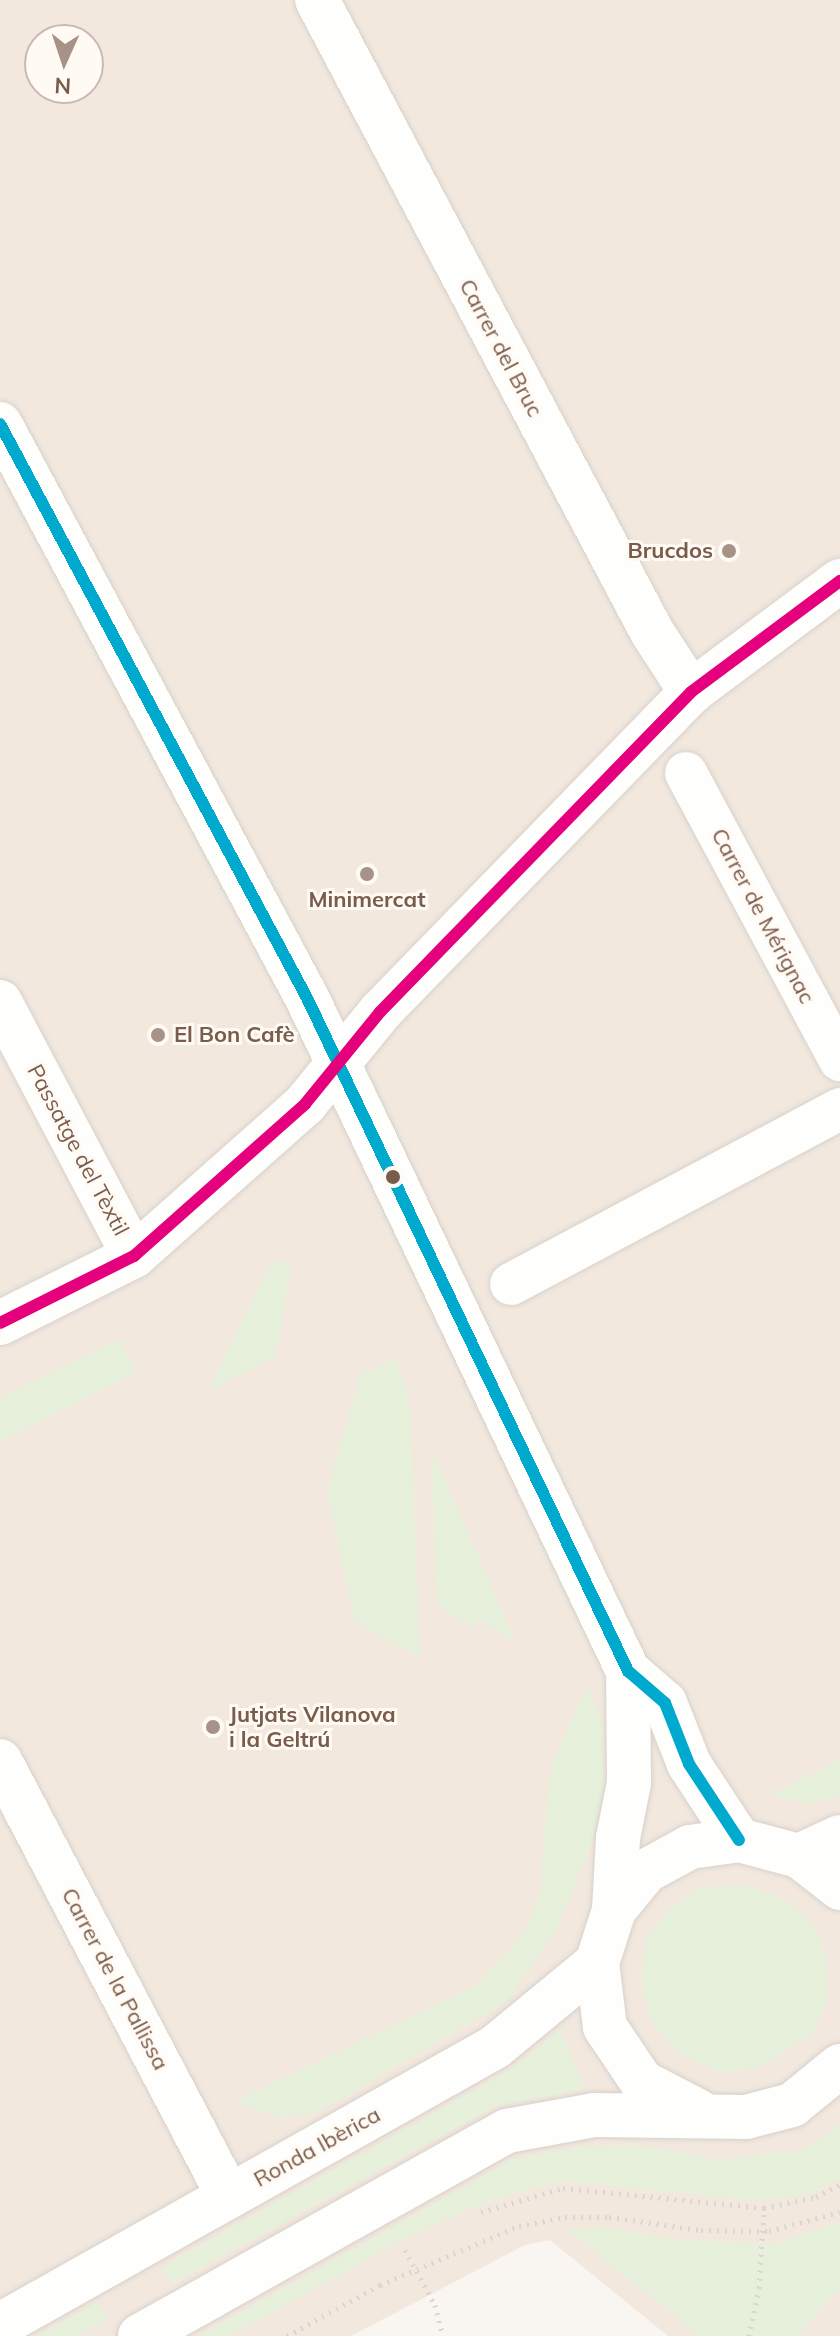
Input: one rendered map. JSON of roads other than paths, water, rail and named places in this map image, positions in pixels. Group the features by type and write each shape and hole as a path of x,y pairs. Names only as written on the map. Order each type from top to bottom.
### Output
{"street":[{"name":"Carrer del Bruc","path":"317,0 652,632 691,692"},
{"path":"0,424 307,998 628,1671 665,1703 689,1764 739,1840"},
{"path":"0,1323 134,1256 340,1067 380,1012 691,692 840,581"},
{"name":"Carrer de Mérignac","path":"686,773 840,1060"},
{"name":"Passatge del Tèxtil","path":"0,1002 134,1256"},
{"path":"511,1284 840,1109"},
{"path":"628,1671 629,1783 614,1910 597,1963 605,2027 642,2082 700,2113"},
{"name":"Carrer de la Pallissa","path":"0,1761 229,2197"},
{"path":"799,1856 840,1837"},
{"path":"614,1910 646,1871 679,1853 739,1840 799,1856 840,1888"},
{"name":"Ronda Ibèrica","path":"8,2312 229,2197 495,2047 597,1963"},
{"path":"140,2336 507,2131 594,2115 700,2113 746,2117 792,2105 840,2066"}],"place":[{"name":"Brucdos","path":"729,551"},
{"name":"Minimercat","path":"367,874"},
{"name":"El Bon Cafè","path":"158,1035"},
{"name":"Jutjats Vilanova i la Geltrú","path":"213,1727"}]}
